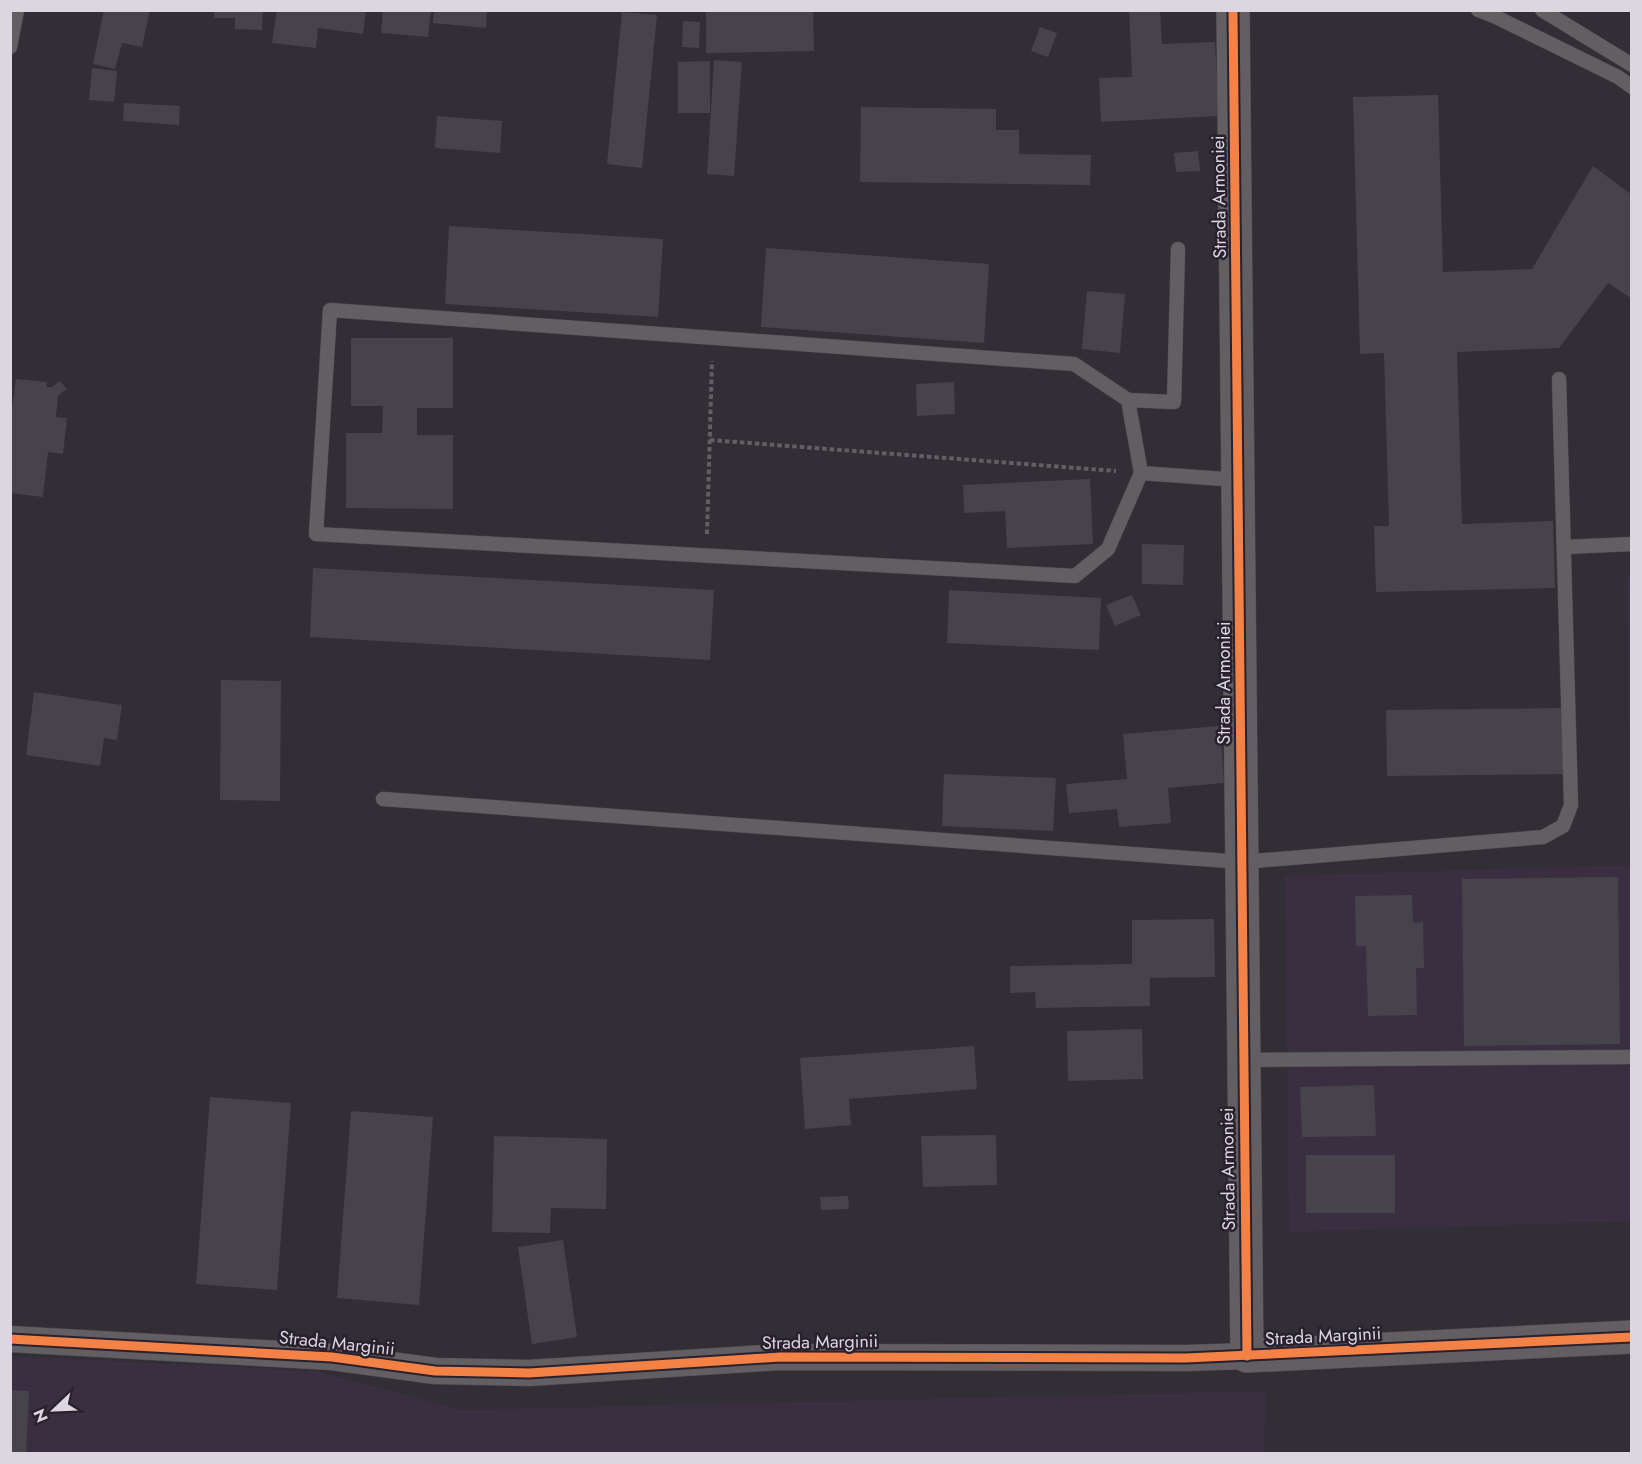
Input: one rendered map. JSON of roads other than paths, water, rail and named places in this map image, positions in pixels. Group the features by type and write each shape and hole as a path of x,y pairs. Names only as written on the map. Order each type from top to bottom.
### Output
{"street":[{"name":"Strada Armoniei","path":"1233,10 1248,1356"},
{"name":"Strada Marginii","path":"10,1339 332,1357 435,1371 518,1373 780,1357 1186,1358 1632,1337"}],"lane":[{"path":"10,47 17,10"},
{"path":"1478,10 1607,72 1632,87"},
{"path":"1542,10 1632,65"},
{"path":"1128,400 1140,473 1108,549 1075,576 316,534 330,310 1074,364 1128,400 1174,402 1178,249"},
{"path":"383,799 1242,862 1543,837 1563,826 1571,806 1559,379"},
{"path":"1140,473 1238,480"},
{"path":"1564,547 1632,544"},
{"path":"1243,1060 1632,1057"}]}
